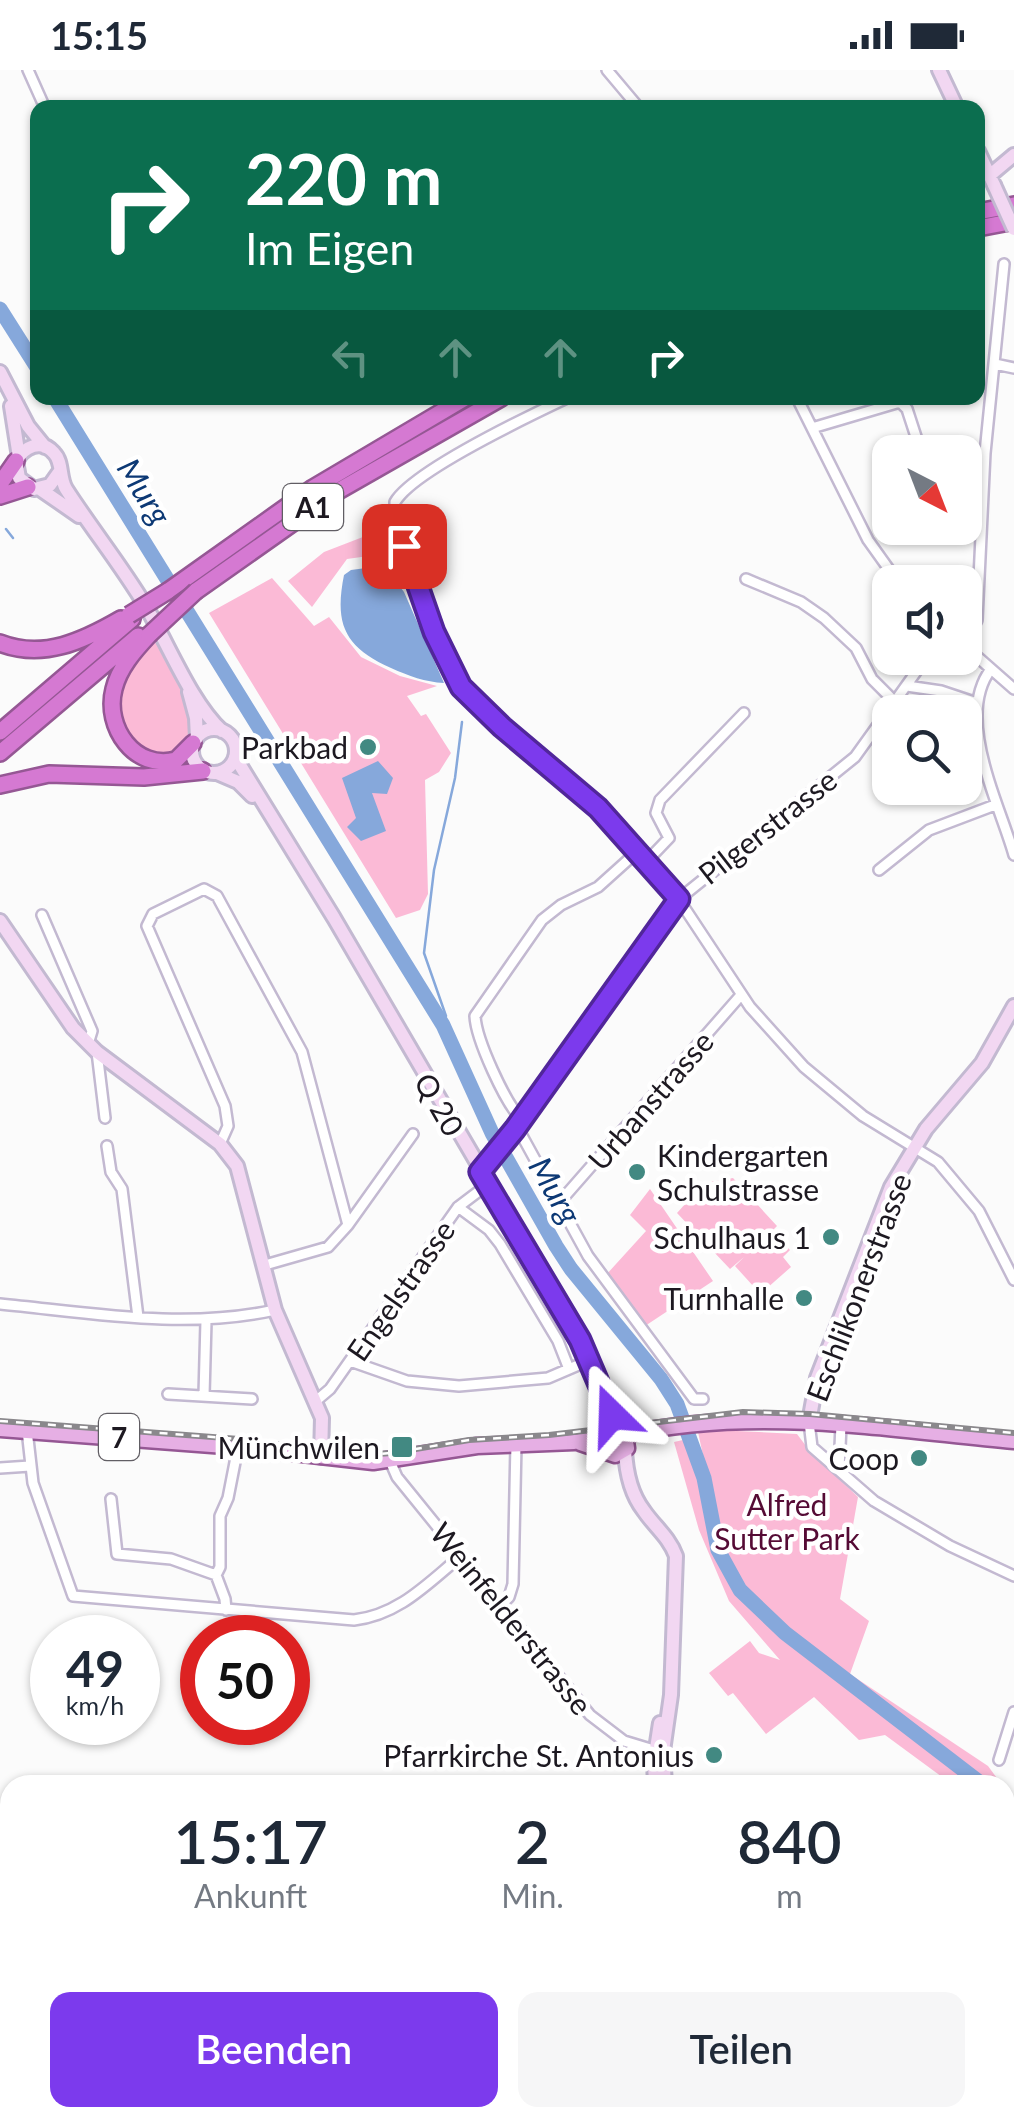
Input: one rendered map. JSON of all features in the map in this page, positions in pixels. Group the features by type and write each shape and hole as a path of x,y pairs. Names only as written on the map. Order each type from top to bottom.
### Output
{"highway":[{"path":"985,211 1014,205"},
{"path":"985,227 1014,221"},
{"name":"A1","path":"0,732 312,488 453,405"},
{"name":"A1","path":"0,754 139,625 168,592 191,584 338,491 488,405"},
{"path":"0,484 18,459"},
{"path":"0,496 34,488"},
{"name":"A1","path":"0,643 26,650 56,648 139,625"},
{"name":"A1","path":"139,625 117,680 112,704 116,726 129,747 154,761 176,760 195,740"},
{"path":"0,786 62,773 144,777 210,772"}],"main road":[{"path":"939,70 953,100"},
{"path":"992,181 1014,155"},
{"path":"985,166 1014,229"},
{"name":"Q 20","path":"3,378 28,426 58,458 64,486 144,602 210,718 234,742 235,756 263,806 334,918 590,1360 641,1508 665,1534 676,1556 671,1682 659,1751"},
{"name":"Q 20","path":"3,378 16,426 17,475 61,501 90,526"},
{"path":"18,459 30,447 45,446"},
{"path":"34,488 52,484 60,471"},
{"name":"Q 20","path":"182,671 196,718 193,758 210,772 238,782 263,806"},
{"path":"195,740 208,730 222,730"},
{"path":"210,772 229,767 235,756"},
{"path":"0,921 60,1013 93,1048 220,1144 241,1175 275,1310 323,1424 321,1458"},
{"name":"Eschlikonerstrasse","path":"808,1422 826,1355 891,1187 914,1146 982,1063 1014,1006"},
{"name":"7","path":"0,1429 390,1461 477,1446 616,1442 666,1428 760,1418 1014,1441"},
{"path":"657,1775 659,1751"},
{"path":"659,1751 663,1775"}],"street":[{"path":"28,70 42,100"},
{"path":"607,70 633,100"},
{"path":"982,503 1004,264"},
{"path":"995,364 1014,368"},
{"path":"554,405 463,452 404,490 395,502 395,522 446,660 461,687 598,808 648,861 679,899 741,996 771,1034 823,1085 863,1116 938,1162 975,1206 1014,1280"},
{"path":"800,405 868,540 886,565"},
{"path":"812,428 890,405"},
{"path":"903,405 915,435"},
{"path":"746,579 801,602 824,618 856,648 872,679 889,695"},
{"path":"982,661 1014,689"},
{"path":"979,695 991,669"},
{"name":"Pilgerstrasse","path":"901,695 914,675"},
{"path":"907,686 954,695"},
{"path":"648,861 669,838 656,813 660,800 744,713"},
{"name":"Pilgerstrasse","path":"480,1172 522,1120 679,899 855,757 872,734"},
{"path":"982,750 985,778 1014,855"},
{"path":"879,870 929,830 995,805"},
{"path":"522,1120 494,1069 476,1016 542,920 560,905 598,886 638,851"},
{"path":"220,1144 228,1132 225,1106 147,926 153,914 204,890 217,896 302,1052 348,1224"},
{"path":"42,915 92,1031 105,1118"},
{"name":"Urbanstrasse","path":"558,1204 741,996"},
{"path":"515,1129 522,1134 588,1256 682,1384 694,1399 702,1399"},
{"path":"265,1265 328,1246 413,1134"},
{"path":"107,1146 111,1172 122,1189 138,1317"},
{"name":"Engelstrasse","path":"316,1400 326,1394 350,1362 458,1207 487,1185"},
{"path":"458,1207 489,1230 500,1244 558,1341 569,1369"},
{"path":"0,1304 206,1321 275,1310"},
{"path":"204,1395 206,1321"},
{"path":"350,1362 407,1380 459,1386 548,1378 590,1360"},
{"path":"168,1394 252,1399"},
{"path":"808,1422 812,1447 874,1502 1014,1576"},
{"path":"839,1472 841,1424"},
{"path":"28,1430 30,1466 73,1596 342,1620 372,1618 402,1605 461,1556"},
{"path":"501,1605 509,1598 513,1584 516,1444"},
{"path":"216,1575 220,1567 220,1516 228,1498 238,1446"},
{"name":"Weinfelderstrasse","path":"390,1461 397,1476 601,1726 624,1741 659,1751"},
{"path":"0,1468 30,1466"},
{"path":"111,1499 117,1554 171,1559 216,1575 226,1599 226,1610"},
{"path":"999,1760 1014,1712"}],"green space":[{"path":"381,530 390,553 347,559 312,607 288,581 324,552"},
{"name":"Parkbad","path":"272,578 314,626 329,617 361,657 400,676 437,686 407,696 421,716 426,714 451,753 439,772 425,780 428,894 420,910 396,918 209,613"},
{"path":"157,637 192,714 190,737 172,755 147,754 124,733 116,702 125,671"},
{"path":"733,1178 777,1226 772,1231 790,1250 783,1257 791,1267 766,1289 779,1304 774,1309 735,1266 744,1257 730,1269 677,1213 704,1183"},
{"path":"650,1189 713,1281 645,1326 606,1275 646,1231 630,1215"},
{"name":"Alfred Sutter Park","path":"698,1432 797,1434 858,1497 840,1599 869,1621 850,1674 988,1766 995,1775 939,1775 885,1735 859,1740 814,1697 766,1734 733,1693 728,1696 709,1673 750,1641 759,1653 780,1660 729,1601 699,1530 674,1442 696,1437 722,1544"}],"water":[{"path":"366,568 391,575 404,592 444,683 391,668 353,643 342,621 341,592 344,575"},
{"path":"378,761 393,778 387,794 372,793 386,831 361,841 347,827 356,818 342,778"}],"waterway":[{"name":"Murg","path":"0,309 30,356"},
{"name":"Murg","path":"59,405 443,1025 492,1133 556,1246 677,1404 704,1478 718,1550 740,1590 785,1633 970,1775"},
{"path":"6,529 13,538"},
{"path":"441,1023 446,1016 424,953 434,870 455,778 462,722"}],"railway":[{"path":"0,1421 239,1439 361,1455 743,1412 810,1414 1014,1433"}],"place":[{"name":"Parkbad","path":"368,747"},
{"name":"Kindergarten Schulstrasse","path":"637,1172"},
{"name":"Schulhaus 1","path":"831,1237"},
{"name":"Turnhalle","path":"804,1298"},
{"name":"Münchwilen","path":"402,1447"},
{"name":"Coop","path":"919,1458"},
{"name":"Pfarrkirche St. Antonius","path":"714,1755"}],"route":[{"path":"404,546 434,632 461,687 598,808 679,899 480,1172 580,1340 612,1415"}]}
